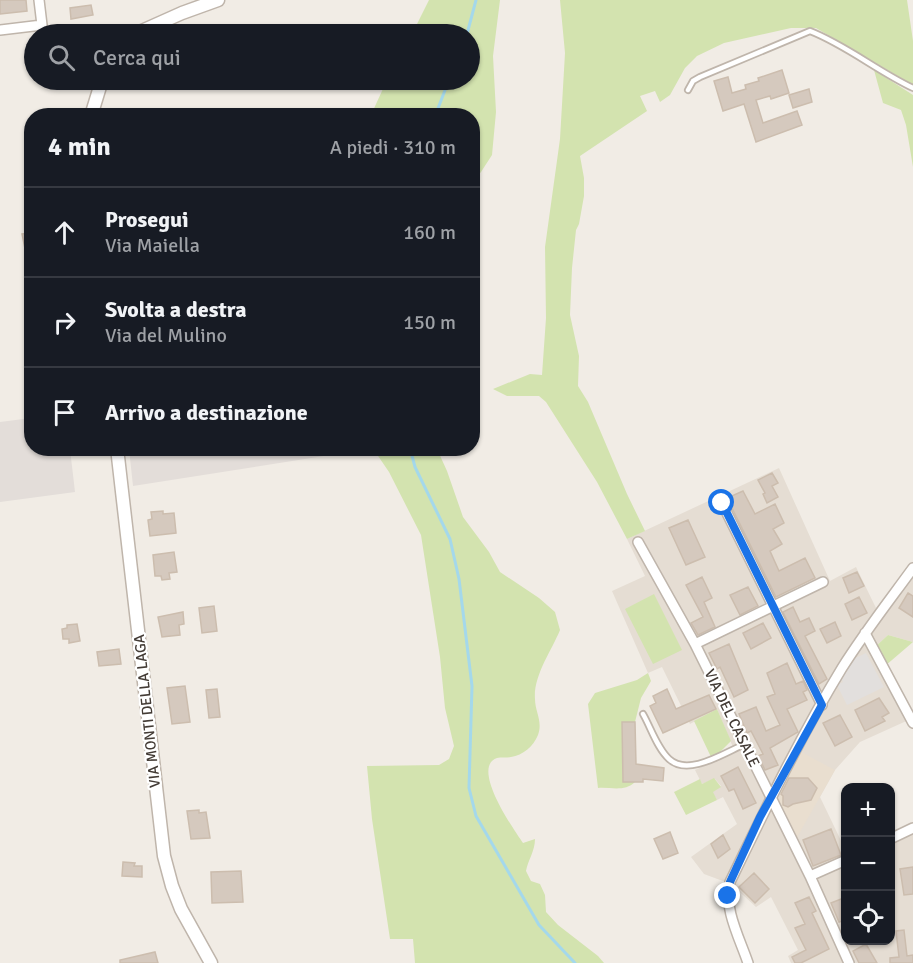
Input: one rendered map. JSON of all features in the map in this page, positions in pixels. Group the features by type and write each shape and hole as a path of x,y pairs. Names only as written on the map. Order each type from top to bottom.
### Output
{"street":[{"path":"39,0 42,24"},
{"path":"157,24 218,0"},
{"path":"0,30 24,27"},
{"path":"94,108 99,90"},
{"name":"VIA MONTI DELLA LAGA","path":"118,456 164,856 181,909 211,963"},
{"path":"722,503 822,705"},
{"name":"VIA DEL CASALE","path":"638,542 695,644 810,876 849,963"},
{"path":"748,963 730,909 728,888 771,797 842,668 913,568"},
{"path":"695,644 823,582"},
{"path":"866,633 913,723"},
{"path":"895,837 913,828"},
{"path":"810,876 841,862"}],"lane":[{"path":"688,90 693,81 700,77 810,31 831,39 913,88"},
{"path":"643,714 663,751 670,760 681,766 690,767 702,763 745,744"}],"shaded area":[{"path":"24,419 24,456 71,456 75,492 0,502 0,422"},
{"path":"130,456 324,456 133,486"},
{"path":"779,468 830,581 856,567 876,608 906,571 913,577 913,642 888,635 875,647 913,718 860,742 835,770 820,797 841,841 841,945 895,945 895,832 913,824 913,963 791,963 788,956 798,950 771,897 756,907 731,884 704,874 691,857 737,824 723,797 717,800 712,792 721,786 715,779 702,784 695,770 735,752 717,709 690,724 662,667 648,673 612,591 645,576 627,539"},
{"path":"866,653 884,687 847,705 837,685 843,682 840,676 847,662"},
{"path":"799,751 835,770 795,841 773,796"}],"green space":[{"path":"429,0 500,0 493,56 496,112 492,155 480,173 480,108 374,108 382,90 480,90 480,24 417,24"},
{"path":"560,0 907,0 913,41 913,85 816,28 791,28 724,43 697,56 685,68 670,95 660,102 655,91 640,96 647,111 580,156 584,196 576,230 570,315 579,356 578,386 588,402 645,531 627,539 597,482 546,402 539,396 507,396 493,389 530,374 542,375 546,318 545,247 560,139 565,53"},
{"path":"874,70 913,95 913,167 906,125 901,110 883,103"},
{"path":"378,456 440,456 463,517 489,552 500,572 539,598 555,612 560,630 540,672 535,690 535,704 540,725 538,735 530,747 523,752 511,757 497,758 490,764 488,773 496,799 523,843 535,839 526,871 531,881 540,884 545,895 546,912 558,925 604,963 415,963 413,939 390,939 372,819 367,766 439,765 449,759 454,746 445,708 440,657 421,535 389,472"},
{"path":"654,594 682,650 653,664 625,609"},
{"path":"888,635 913,642 885,666 875,647"},
{"path":"648,673 651,681 641,698 635,722 622,722 623,781 635,782 622,788 598,788 588,704 595,693 637,680"},
{"path":"717,709 731,741 718,754 711,757 694,721"},
{"path":"714,778 721,787 713,792 717,800 686,815 674,792 700,779 702,784"}],"building":[{"path":"0,0 26,0 27,11 0,14"},
{"path":"91,5 93,15 71,19 70,8"},
{"path":"782,70 789,93 771,99 770,96 756,100 763,123 797,111 802,125 756,142 744,104 723,111 714,81 728,77 732,93 746,89 745,85 759,81 758,78"},
{"path":"809,89 812,102 793,108 789,95"},
{"path":"772,473 778,483 772,486 778,497 767,503 758,480"},
{"path":"743,491 755,514 775,504 784,523 773,529 782,544 770,551 779,571 805,558 815,578 776,597 727,498"},
{"path":"163,511 163,514 174,513 176,533 150,536 148,520 152,519 151,512"},
{"path":"688,520 705,557 686,565 669,528"},
{"path":"174,552 177,572 169,573 170,579 162,580 161,576 155,576 153,555"},
{"path":"857,572 864,586 849,593 843,578"},
{"path":"702,577 712,598 704,602 715,627 698,635 691,623 703,617 686,585"},
{"path":"748,587 758,606 740,615 730,595"},
{"path":"908,593 913,596 913,617 899,608"},
{"path":"859,597 867,613 852,620 845,604"},
{"path":"214,606 217,631 202,633 199,608"},
{"path":"793,607 800,622 809,618 815,631 805,636 827,679 819,684 783,612"},
{"path":"183,612 184,624 179,625 180,635 162,637 158,617"},
{"path":"835,622 841,636 827,643 820,629"},
{"path":"763,623 771,638 751,649 743,633"},
{"path":"77,624 80,641 69,643 69,639 63,639 62,629 67,628 67,625"},
{"path":"729,644 748,690 734,697 720,667 717,669 709,653"},
{"path":"119,649 121,664 99,666 97,652"},
{"path":"787,663 796,684 803,681 807,690 803,692 807,700 787,709 798,732 770,748 778,765 765,770 758,756 763,754 751,731 747,733 739,714 756,707 766,731 780,725 767,697 775,694 767,673"},
{"path":"185,686 190,722 172,724 167,688"},
{"path":"217,689 220,717 209,718 206,690"},
{"path":"667,689 676,709 709,695 716,709 663,733 650,706 656,703 653,696"},
{"path":"879,698 889,713 882,717 885,721 865,731 855,710"},
{"path":"840,715 852,737 835,746 823,723"},
{"path":"622,722 635,722 636,764 664,768 663,781 643,779 643,782 623,782"},
{"path":"738,767 756,803 743,809 734,789 729,791 721,776"},
{"path":"789,778 808,778 817,788 811,800 788,807 783,805 781,794"},
{"path":"199,810 199,813 206,812 210,838 191,839 187,811"},
{"path":"831,829 841,855 813,866 803,840"},
{"path":"670,832 678,853 663,859 654,839"},
{"path":"723,835 730,849 718,858 711,844"},
{"path":"123,862 142,866 142,877 122,876"},
{"path":"913,867 913,894 904,895 900,869"},
{"path":"241,871 243,902 212,903 211,872"},
{"path":"754,873 769,889 755,903 739,887"},
{"path":"809,897 816,911 812,913 829,949 801,963 795,963 792,957 806,950 795,928 805,924 795,903"},
{"path":"841,899 841,921 839,922 831,903"},
{"path":"904,930 907,956 913,955 913,963 890,963 890,958 899,957 896,931"},
{"path":"867,945 877,963 859,963 853,951"},
{"path":"155,952 158,963 120,963 120,960"}],"waterway":[{"path":"470,24 476,0"},
{"path":"438,108 445,90"},
{"path":"412,456 415,467 450,539 459,579 472,686 469,788 476,816 539,925 575,963"}],"route":[{"path":"722,503 822,705 760,817 730,882 728,896"}]}
